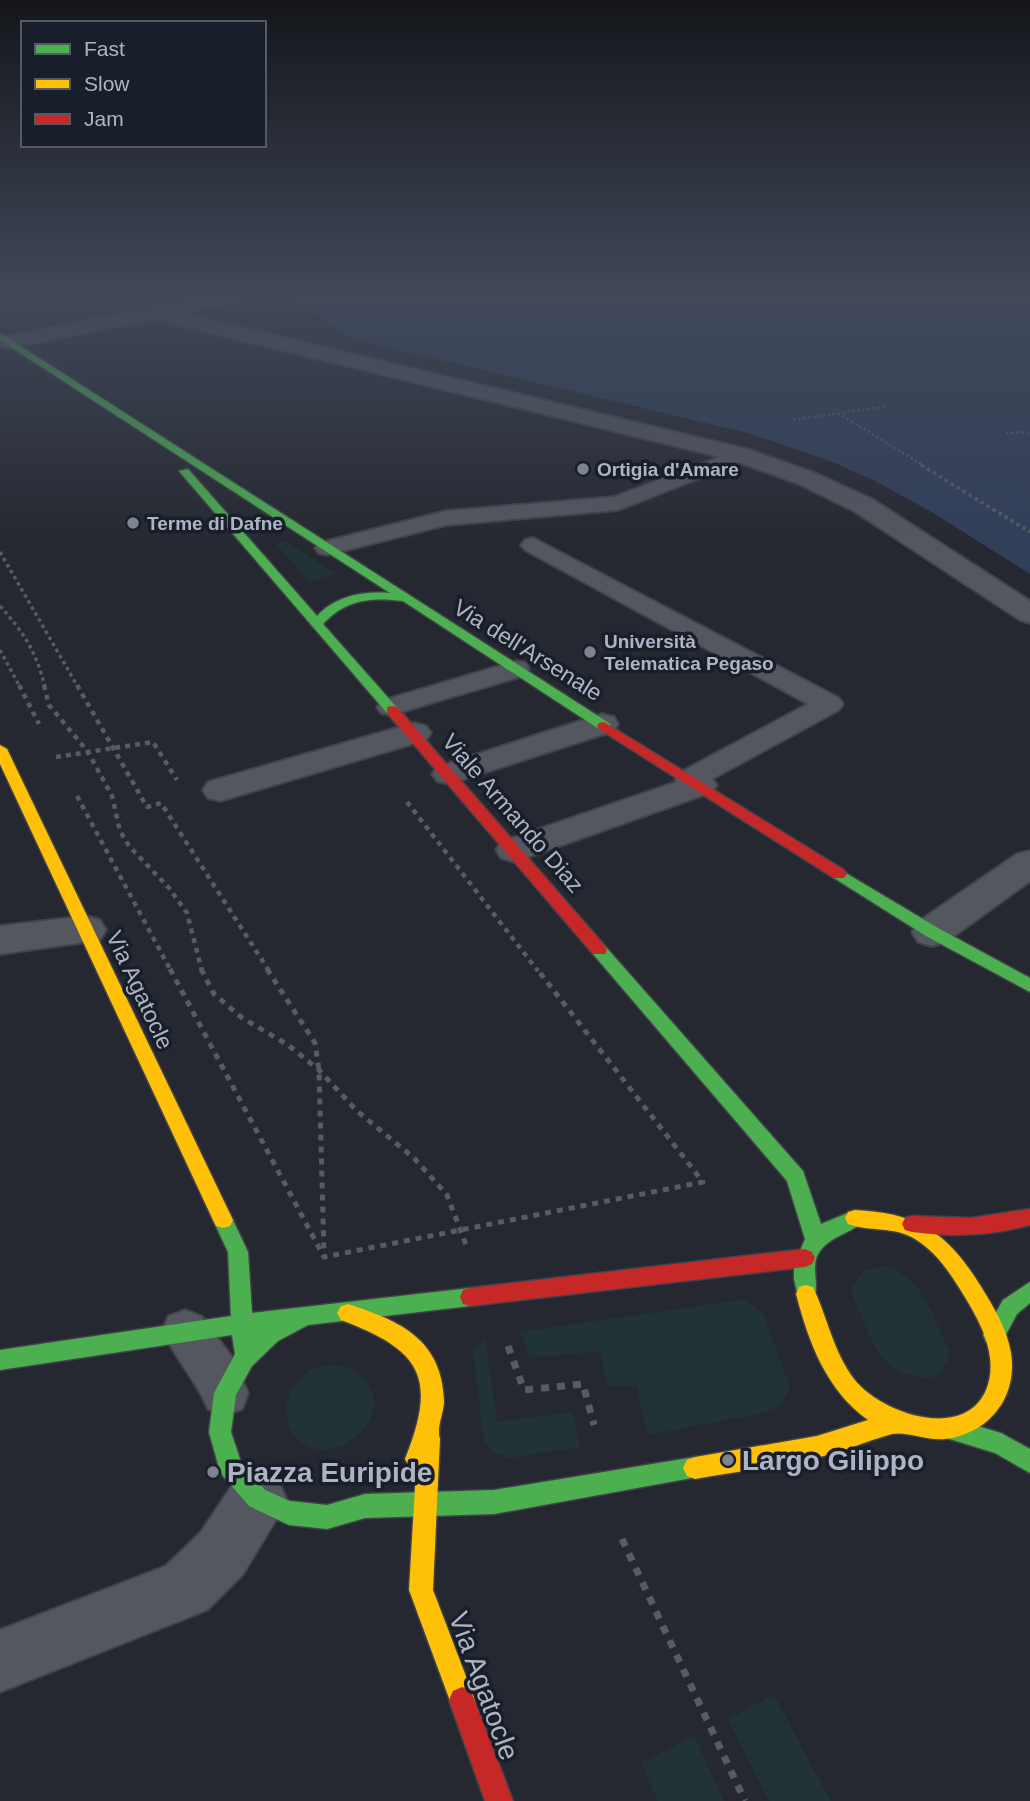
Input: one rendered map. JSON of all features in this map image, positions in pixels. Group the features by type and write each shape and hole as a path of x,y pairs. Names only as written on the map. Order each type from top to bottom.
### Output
{"street":[{"name":"Via dell'Arsenale","path":"64,378 404,598 932,932 1030,986"},
{"path":"424,378 741,455 808,479 863,505 1030,614"},
{"name":"Viale Armando Diaz","path":"149,434 414,733 796,1177 815,1239"},
{"path":"317,622 332,606 360,596 376,594 404,598"},
{"path":"449,774 602,724"},
{"path":"220,790 414,733"},
{"name":"Via Agatocle","path":"0,749 238,1252"},
{"path":"514,850 695,782"},
{"path":"932,932 1030,863"},
{"path":"0,940 86,930"},
{"path":"1030,1217 1005,1226 960,1231 880,1218 855,1219 832,1226 815,1239 805,1258 803,1279 808,1303 833,1365 848,1389 868,1408 894,1423 923,1430 951,1429 1001,1444 1030,1462"},
{"path":"905,1223 929,1236 949,1253 964,1274 994,1335 1001,1359 997,1394 974,1420 951,1429"},
{"path":"224,1282 238,1252"},
{"path":"238,1252 243,1323 234,1376 220,1432 231,1468 257,1498 289,1513 327,1517 365,1506 494,1502 817,1447 894,1423"},
{"path":"0,1360 192,1324 301,1318 336,1311 805,1258"},
{"path":"994,1335 1010,1307 1030,1291"},
{"path":"336,1311 373,1317 405,1335 427,1364 436,1400 429,1439 420,1582"},
{"path":"234,1376 270,1334 301,1318"},
{"path":"411,1469 429,1439"},
{"path":"365,1506 395,1485"},
{"path":"0,1661 186,1589 222,1553 257,1498"},
{"path":"461,1520 494,1502"},
{"path":"420,1582 438,1545"},
{"name":"Via Agatocle","path":"420,1582 499,1801"}],"lane":[{"path":"327,548 446,518 618,503 741,455"},
{"path":"533,545 829,704 695,782"},
{"path":"391,707 516,669"},
{"path":"192,1324 216,1372 234,1376"}],"path":[{"path":"793,420 887,406"},
{"path":"838,413 1030,532"},
{"path":"1006,433 1030,432"},
{"path":"0,552 147,807 161,803 315,1043 319,1070 324,1257"},
{"path":"0,606 23,632 38,659 49,705 88,752 112,796 120,831 129,846 170,888 187,913 198,964 214,994 241,1017 288,1045 319,1070 357,1111 414,1158 447,1195 470,1252"},
{"path":"0,650 44,733"},
{"path":"56,757 153,742 189,798 220,790"},
{"path":"50,745 62,769"},
{"path":"324,1257 703,1182 365,748"},
{"path":"75,793 324,1257"},
{"path":"504,1334 524,1390 583,1384 596,1432"},
{"path":"617,1528 745,1801"}],"shaded area":[{"path":"287,542 336,574 309,581 277,545"},
{"path":"882,1266 908,1278 932,1312 949,1352 948,1361 935,1377 916,1376 900,1371 888,1363 870,1337 850,1289 864,1270"},
{"path":"739,1300 748,1302 763,1314 790,1387 781,1406 772,1411 648,1435 636,1385 607,1386 600,1351 530,1358 520,1332"},
{"path":"485,1337 497,1422 572,1412 580,1447 509,1458 491,1451 484,1441 473,1352"},
{"path":"340,1365 363,1378 373,1395 372,1412 363,1429 349,1442 331,1449 313,1448 296,1437 290,1427 286,1407 289,1397 293,1387 308,1372 321,1366"},
{"path":"774,1695 831,1801 769,1801 728,1719"},
{"path":"694,1736 724,1801 658,1801 641,1763"}],"water":[{"path":"516,378 1030,378 1030,574 930,511 875,481 835,463 752,434"}],"traffic: fast":[{"path":"65,378 604,726"},
{"path":"184,471 392,710"},
{"path":"318,622 346,601 368,596 404,598"},
{"path":"839,874 932,932 1030,986"},
{"path":"599,950 796,1177 815,1239"},
{"path":"806,1294 804,1266 812,1245 829,1229 855,1218"},
{"path":"223,1220 238,1252 243,1347"},
{"path":"994,1335 1010,1307 1030,1291"},
{"path":"0,1360 270,1320 470,1297"},
{"path":"301,1318 270,1334 244,1359 225,1393 220,1432 231,1468 257,1498 289,1513 327,1517 365,1506 494,1502 695,1468"},
{"path":"951,1429 1001,1444 1030,1462"}],"traffic: slow":[{"path":"0,749 223,1220"},
{"path":"806,1294 819,1336 839,1377 857,1399 876,1413 921,1428 945,1428 967,1423 985,1411 997,1393 1001,1367 998,1344 978,1299 954,1263 932,1240 906,1226 891,1221 855,1218"},
{"path":"348,1313 376,1322 398,1334 415,1349 426,1366 432,1385 433,1407 428,1432 417,1459"},
{"path":"695,1468 817,1447 894,1423"},
{"path":"429,1439 421,1590 462,1700"}],"traffic: jam":[{"path":"392,710 599,950"},
{"path":"604,726 839,874"},
{"path":"912,1224 971,1227 1030,1217"},
{"path":"470,1297 805,1258"},
{"path":"462,1700 499,1801"}],"place":[{"name":"Ortigia d'Amare","path":"583,469"},
{"name":"Terme di Dafne","path":"133,523"},
{"name":"Università Telematica Pegaso","path":"590,652"},
{"name":"Largo Gilippo","path":"728,1460"},
{"name":"Piazza Euripide","path":"213,1472"}]}
